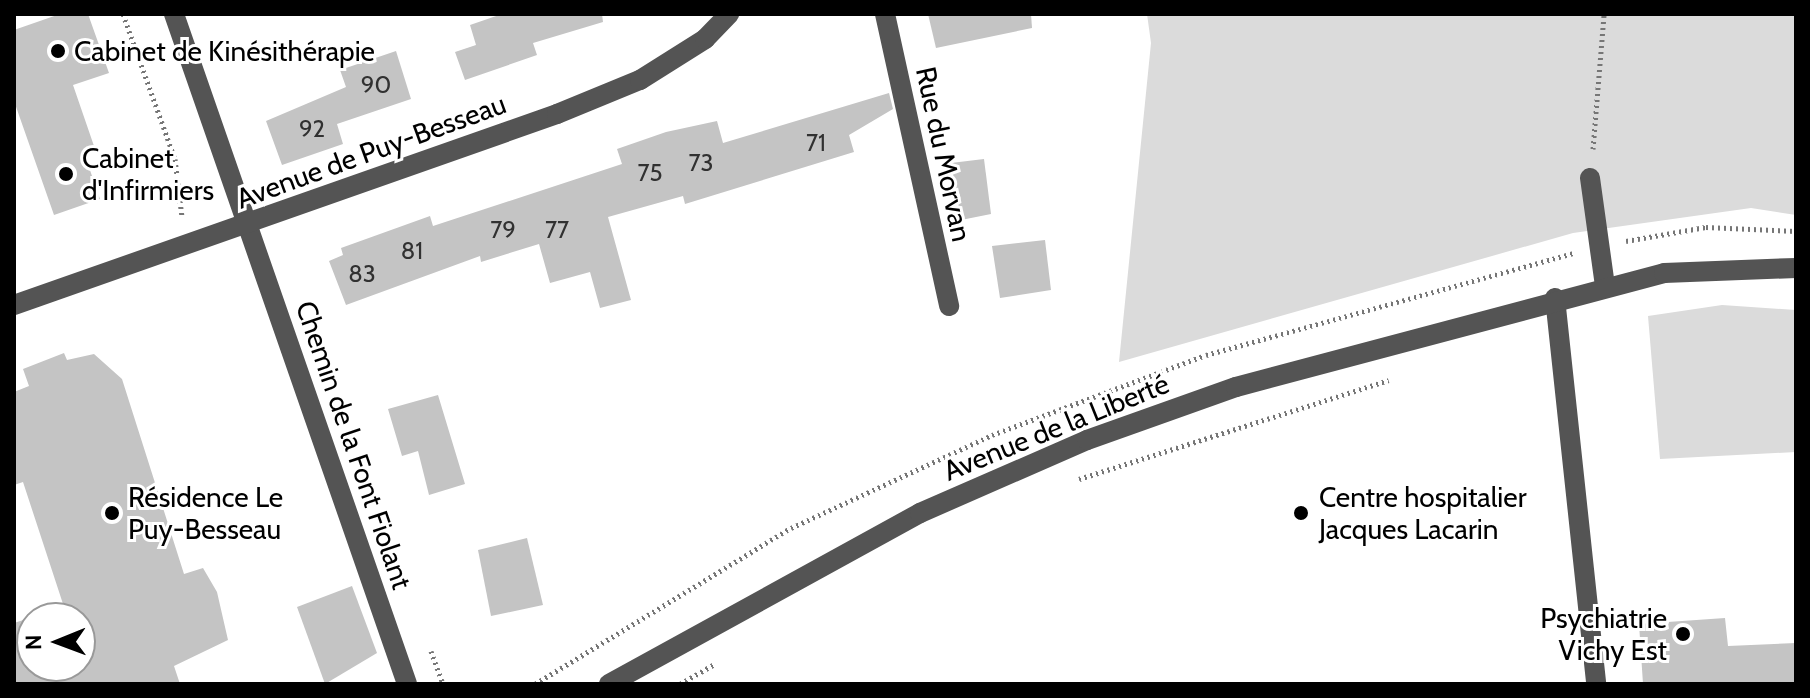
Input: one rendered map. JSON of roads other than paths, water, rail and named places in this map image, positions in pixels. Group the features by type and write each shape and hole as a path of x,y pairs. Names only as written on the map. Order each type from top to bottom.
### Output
{"street":[{"name":"Chemin de la Font Fiolant","path":"174,14 407,684"},
{"name":"Avenue de Puy-Besseau","path":"14,305 248,225 640,80 705,39 729,14"},
{"name":"Rue du Morvan","path":"885,14 949,306"},
{"path":"1590,178 1596,248 1605,286"},
{"name":"Avenue de la Liberté","path":"609,684 811,567 1087,440 1236,387 1605,286 1732,265 1796,268"},
{"path":"1555,298 1596,684"}],"place":[{"name":"Cabinet de Kinésithérapie","path":"58,51"},
{"name":"Cabinet d'Infirmiers","path":"66,174"},
{"name":"Résidence Le Puy-Besseau","path":"112,513"},
{"name":"Centre hospitalier Jacques Lacarin","path":"1301,513"},
{"name":"Psychiatrie Vichy Est","path":"1683,634"}]}
